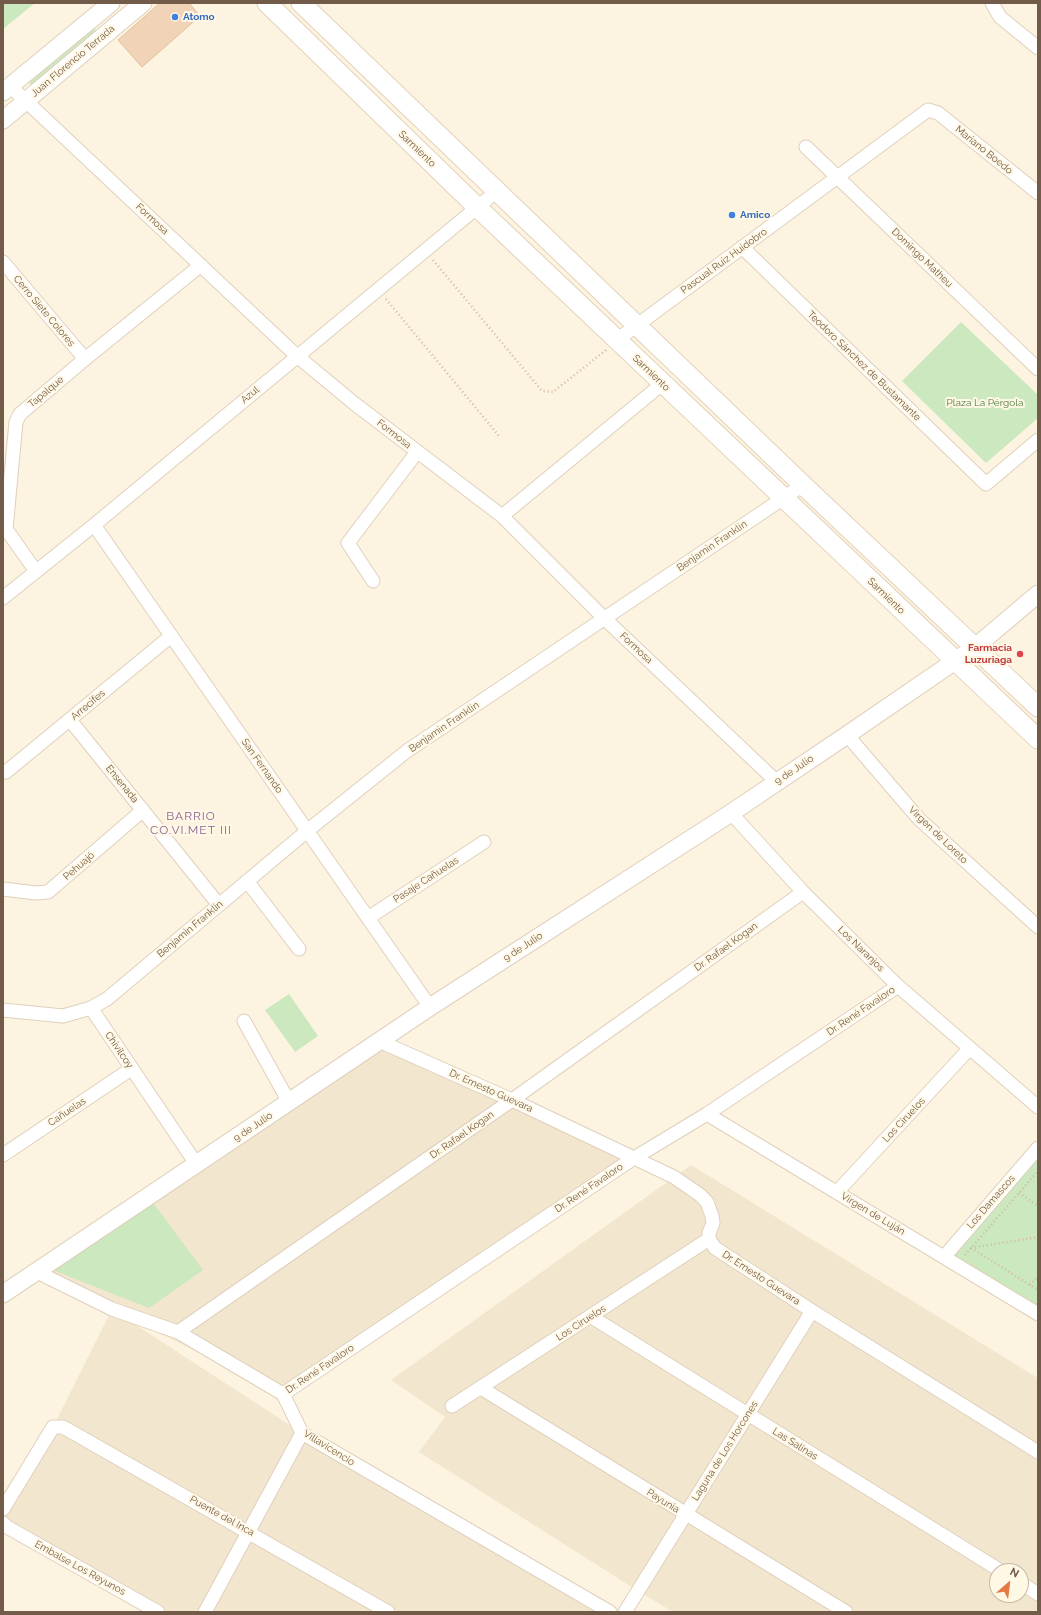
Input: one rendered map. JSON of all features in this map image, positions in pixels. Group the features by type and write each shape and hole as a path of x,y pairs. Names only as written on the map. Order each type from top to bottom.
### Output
{"main road":[{"name":"Sarmiento","path":"267,3 662,384 1038,739"},
{"path":"301,3 803,485 1038,707"}],"street":[{"name":"Juan Florencio Terrada","path":"3,120 143,3"},
{"path":"992,3 1000,17 1038,48"},
{"name":"Juan Florencio Terrada","path":"6,89 107,4"},
{"path":"107,4 120,23"},
{"name":"Formosa","path":"6,89 25,101 298,356 355,404 502,516 604,618 777,782"},
{"name":"Pascual Ruiz Huidobro","path":"617,340 928,110"},
{"name":"Mariano Boedo","path":"928,110 938,113 1038,193"},
{"name":"Domingo Matheu","path":"806,147 1038,369"},
{"name":"Azul","path":"3,598 94,525 426,251 496,191"},
{"name":"Teodoro Sánchez de Bustamante","path":"742,248 986,484 1038,440"},
{"name":"Tapalque","path":"36,570 6,529 16,422 20,414 200,265"},
{"name":"Cerro Siete Colores","path":"6,271 85,359"},
{"path":"502,516 662,384"},
{"path":"372,582 348,543 417,452"},
{"name":"Benjamin Franklin","path":"91,1008 107,999 307,831 407,752 803,485"},
{"name":"San Fernando","path":"94,525 430,1007"},
{"name":"9 de Julio","path":"3,1294 430,1007 731,813 847,735 974,648 1038,594"},
{"name":"Arrecifes","path":"3,772 6,772 171,636"},
{"name":"Ensenada","path":"70,720 219,905"},
{"name":"Virgen de Loreto","path":"847,735 919,819 1038,927"},
{"name":"Pehuajó","path":"3,889 36,893 48,892 143,810"},
{"name":"Los Naranjos","path":"731,813 803,892 898,986 1038,1107"},
{"name":"Pasaje Cañuelas","path":"368,918 484,842"},
{"path":"247,881 299,949"},
{"name":"Dr. Rafael Kogan","path":"178,1332 512,1100 803,892"},
{"name":"Dr. René Favaloro","path":"283,1394 634,1158 707,1114 898,986"},
{"path":"5,1012 63,1016 91,1008"},
{"name":"Chivilcoy","path":"91,1008 197,1165"},
{"path":"244,1021 289,1102"},
{"name":"Dr. Ernesto Guevara","path":"379,1041 512,1100 674,1177 700,1195 707,1202 713,1224 709,1233 709,1239 715,1248 812,1311 1038,1452"},
{"name":"Los Ciruelos","path":"837,1192 970,1048"},
{"name":"Cañuelas","path":"3,1156 131,1069"},
{"name":"Virgen de Luján","path":"707,1114 1038,1314"},
{"name":"Los Damascos","path":"944,1257 1038,1148"},
{"name":"Los Ciruelos","path":"452,1406 709,1239"},
{"path":"37,1272 112,1309 178,1332 283,1394"},
{"name":"Laguna de Los Horcones","path":"625,1612 812,1311"},
{"name":"Las Salinas","path":"590,1316 989,1564"},
{"name":"Payunia","path":"481,1388 846,1612"},
{"name":"Villavicencio","path":"283,1394 302,1433 610,1612"},
{"name":"Puente del Inca","path":"3,1509 53,1427 64,1427 388,1612"},
{"path":"205,1612 302,1433"},
{"name":"Embalse Los Reyunos","path":"3,1523 7,1527 158,1612"},
{"path":"1029,1588 1038,1594"}],"path":[{"path":"426,251 542,391 553,392 617,340"},
{"path":"378,290 499,436"},
{"path":"957,1265 1038,1171"},
{"path":"1007,1184 1038,1206"},
{"path":"971,1248 1038,1237"},
{"path":"958,1241 1038,1290"},
{"path":"1030,1285 1038,1276"}],"shaded area":[{"path":"379,1041 634,1158 283,1394 116,1312 302,1433 603,1612 158,1612 3,1523 3,1509 53,1427 112,1309 37,1272"},
{"path":"691,1165 1038,1378 1038,1612 673,1612 419,1452 445,1417 391,1380"}],"green space":[{"path":"3,3 35,3 3,29"},
{"path":"92,26 97,32 32,86 27,80"},
{"name":"Plaza La Pérgola","path":"961,322 1038,395 1038,418 986,463 902,381"},
{"path":"289,994 318,1036 295,1052 265,1010"},
{"path":"1038,1148 1038,1314 944,1257"},
{"path":"151,1200 203,1270 149,1308 50,1269"}],"building":[{"path":"160,3 189,3 200,16 142,67 118,40"}],"place":[{"name":"Atomo","path":"175,17"},
{"name":"Amico","path":"732,215"},
{"name":"Farmacia Luzuriaga","path":"1020,654"}],"district":[{"name":"BARRIO CO.VI.MET III","path":"191,823"}]}
